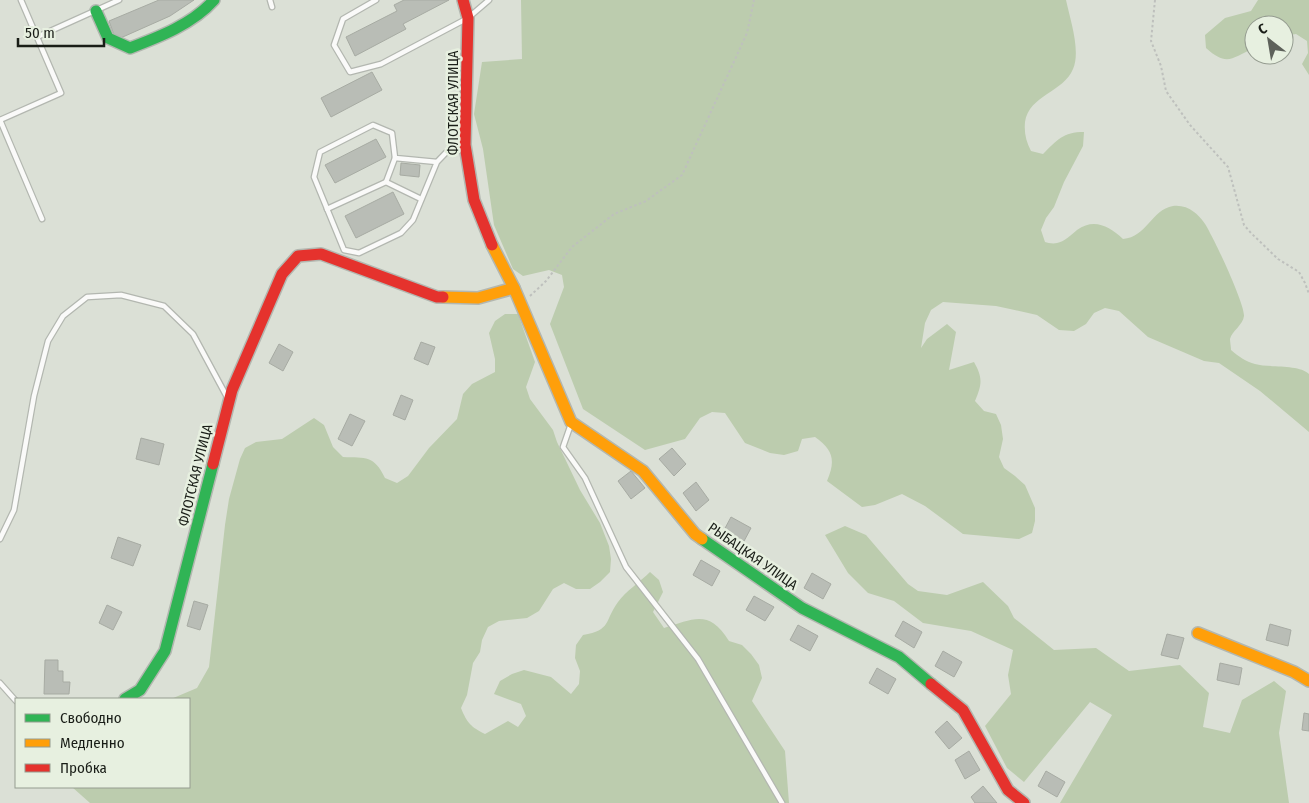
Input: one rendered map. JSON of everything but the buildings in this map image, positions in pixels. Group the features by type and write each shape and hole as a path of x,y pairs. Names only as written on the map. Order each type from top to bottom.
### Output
{"street":[{"path":"96,10 108,38 130,48 175,28 210,6 214,0"},
{"name":"ФЛОТСКАЯ УЛИЦА","path":"127,698 140,690 166,651 232,390 282,274 298,256 321,254 437,297 478,298 514,288 492,245 474,200 469,175 465,133 468,18 463,0"},
{"path":"514,288 571,422"},
{"name":"РЫБАЦКАЯ УЛИЦА","path":"571,422 643,471 695,534 802,608 899,656 963,710 1008,790 1024,803"},
{"path":"1198,633 1294,672 1309,681"}],"lane":[{"path":"21,0 61,93 0,120 42,218"},
{"path":"37,37 119,0"},
{"path":"270,0 272,7"},
{"path":"376,0 343,19 334,45 350,72 381,64 468,18 489,0"},
{"path":"327,209 386,182 395,158 392,133 373,125 320,152 314,177 327,209 344,250 359,253 401,233 413,220 437,162 465,133"},
{"path":"395,158 437,162"},
{"path":"386,182 422,199"},
{"path":"0,539 14,510 34,396 48,341 63,316 87,297 120,295 164,306 192,334 229,400"},
{"path":"571,422 563,447 585,478 626,567 698,659 782,803"},
{"path":"0,682 15,700"}],"path":[{"path":"521,305 546,281 572,247 614,214 646,201 682,175 747,33 754,0"},
{"path":"1155,0 1151,41 1166,91 1190,125 1228,167 1244,225 1278,259 1299,272 1306,283 1309,294"}],"green space":[{"path":"521,0 1066,0 1076,53 1073,69 1069,77 1033,106 1025,122 1026,137 1031,151 1043,154 1065,135 1084,132 1083,146 1041,230 1045,242 1060,242 1083,226 1095,224 1107,227 1123,239 1138,234 1166,208 1178,206 1192,210 1209,230 1230,275 1243,310 1243,319 1230,339 1231,350 1252,363 1298,369 1309,374 1309,432 1260,391 1219,363 1204,361 1148,337 1119,311 1105,308 1094,313 1086,324 1074,331 1059,330 1037,315 1010,309 996,306 943,302 931,310 925,323 921,348 927,339 947,324 956,332 949,370 974,362 979,372 980,381 975,401 984,411 996,414 1001,425 1003,439 999,457 1004,468 1025,485 1035,508 1035,521 1032,533 1019,539 963,534 925,506 902,494 875,505 862,507 827,481 830,474 831,456 826,446 815,437 802,439 798,451 784,455 770,453 745,443 725,413 712,412 700,418 685,439 645,450 583,409 550,324 564,287 562,275 549,270 523,276 513,269 494,225 483,149 474,114 482,62 522,59"},
{"path":"1258,0 1309,0 1309,75 1302,64 1308,53 1307,41 1294,34 1294,15 1244,15 1244,53 1230,59 1219,57 1206,48 1205,35 1225,18 1251,11"},
{"path":"505,314 518,314 535,362 526,387 530,399 553,430 580,490 600,523 609,546 611,559 610,572 590,589 576,589 564,583 553,589 539,611 527,618 499,621 488,627 482,640 480,652 473,663 467,695 461,708 465,717 473,727 485,734 508,721 518,727 526,716 521,704 494,694 500,681 524,670 551,677 571,694 579,684 580,671 575,658 576,645 583,635 603,627 621,598 650,572 659,580 663,592 653,612 664,628 692,620 708,620 722,631 729,641 742,645 759,665 762,678 752,701 785,751 789,803 90,803 73,788 190,788 190,698 173,698 197,688 209,667 229,499 245,448 256,442 282,439 314,418 324,425 333,447 343,457 368,459 377,465 385,478 397,483 408,476 429,448 457,419 463,394 472,384 495,372 495,359 489,333 495,321"},
{"path":"845,526 866,535 908,584 918,591 947,595 983,582 1008,606 1014,618 1054,650 1096,648 1129,671 1180,665 1209,693 1203,727 1230,733 1242,700 1274,681 1286,691 1279,733 1289,803 1060,803 1112,715 1090,702 1024,782 1007,768 985,726 1011,694 1008,675 1013,650 971,631 923,623 894,601 868,593 848,573 825,535"}],"traffic: fast":[{"path":"96,11 108,38 130,48 186,23 206,9 214,0"},
{"path":"127,698 140,690 165,651 213,464"},
{"path":"702,539 802,608 899,657 931,684"}],"traffic: slow":[{"path":"492,245 514,288 571,422 643,471 695,534 702,539"},
{"path":"443,297 478,298 514,288"},
{"path":"1198,633 1294,672 1309,681"}],"traffic: jam":[{"path":"463,0 468,18 465,145 474,200 492,245"},
{"path":"213,464 232,390 282,274 298,256 321,254 437,297 443,297"},
{"path":"931,684 963,710 1008,790 1024,803"}]}
